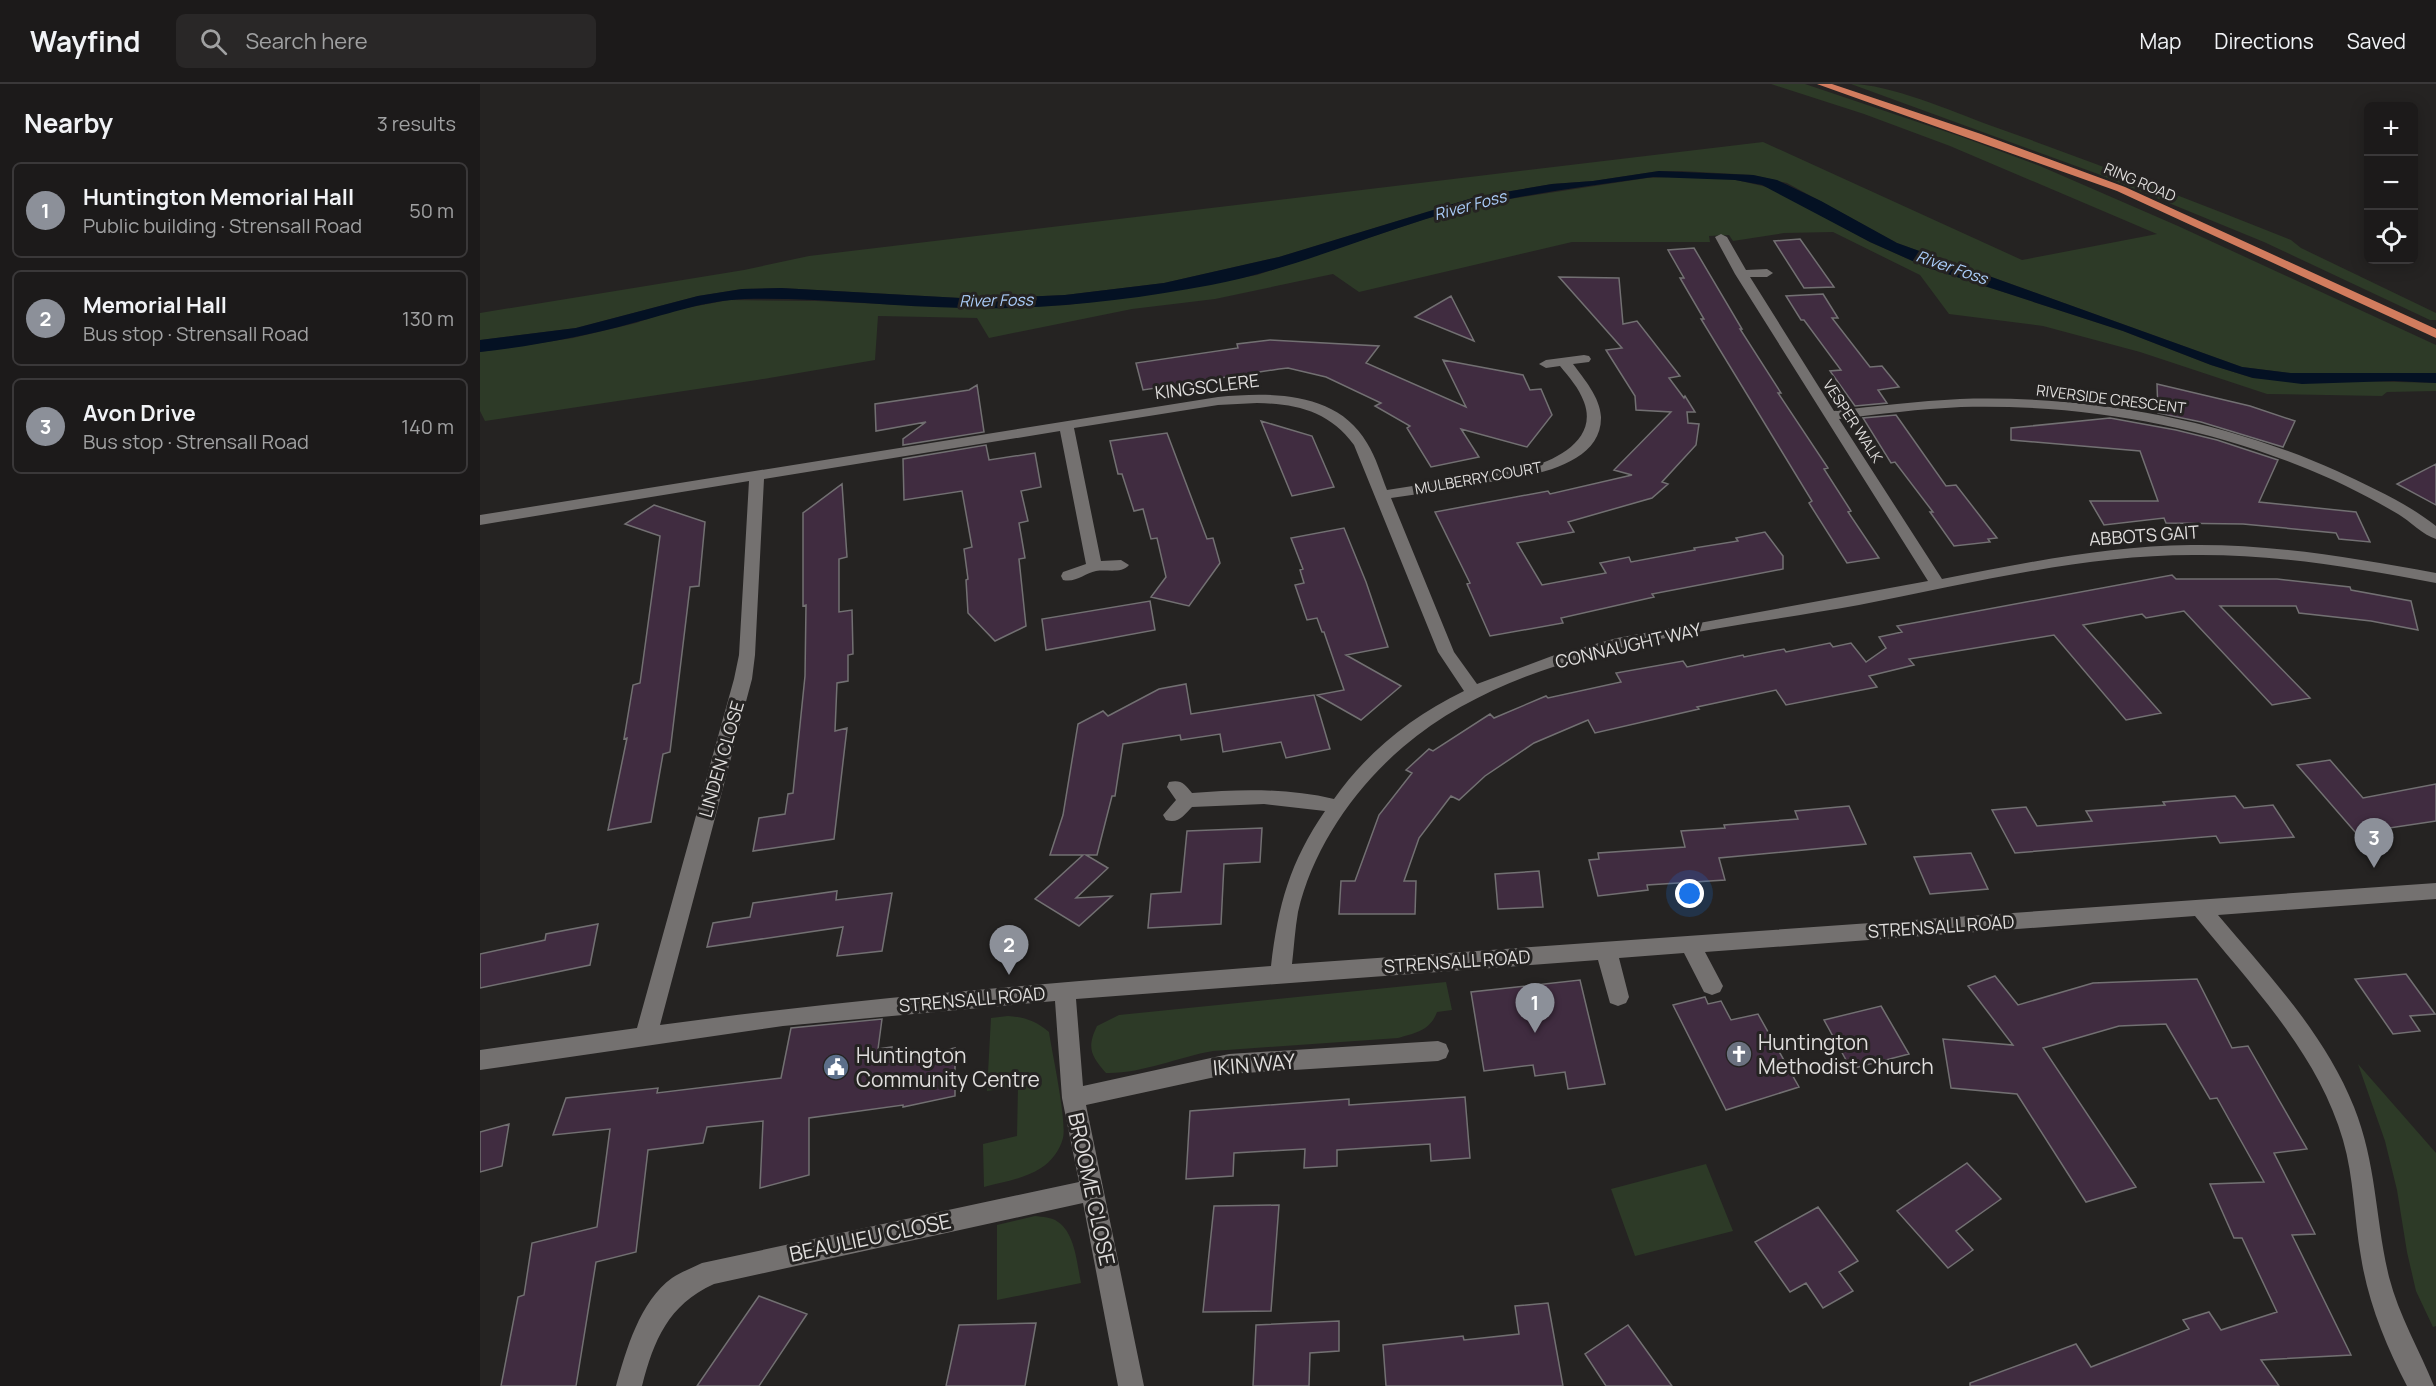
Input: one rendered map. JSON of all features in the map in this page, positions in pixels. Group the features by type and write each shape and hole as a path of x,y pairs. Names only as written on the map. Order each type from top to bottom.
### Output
{"highway":[{"name":"RING ROAD","path":"1821,84 1956,129 2121,189 2436,334"}],"street":[{"name":"VESPER WALK","path":"1721,237 1741,274 1938,585"},
{"path":"1741,274 1767,273"},
{"path":"1546,364 1584,359"},
{"name":"MULBERRY COURT","path":"1382,495 1528,472 1554,464 1572,454 1584,442 1591,430 1594,418 1591,402 1564,362"},
{"name":"KINGSCLERE","path":"757,475 1254,398 1280,399 1322,409 1339,418 1353,430 1446,652 1462,678 1475,693"},
{"name":"RIVERSIDE CRESCENT","path":"1830,416 1931,406 1999,404 2113,413 2185,425 2260,446 2302,461 2397,507 2436,534"},
{"path":"1066,426 1094,566"},
{"path":"480,520 757,475"},
{"name":"LINDEN CLOSE","path":"646,1036 743,679 747,655 757,475"},
{"name":"ABBOTS GAIT","path":"1856,600 2077,560 2141,552 2190,550 2235,550 2306,556 2436,578"},
{"path":"1069,576 1094,566 1121,565"},
{"name":"CONNAUGHT WAY","path":"1280,974 1288,913 1300,874 1318,838 1366,772 1398,741 1437,713 1515,675 1593,649 1856,600"},
{"path":"1173,815 1182,793 1286,797 1313,800 1339,807"},
{"name":"STRENSALL ROAD","path":"480,1060 783,1017 1065,991 2436,891"},
{"path":"2201,909 2289,1016 2319,1061 2339,1098 2355,1138 2367,1201 2377,1277 2396,1332 2421,1386"},
{"path":"1690,944 1712,986"},
{"path":"1606,950 1618,997"},
{"name":"BROOME CLOSE","path":"1065,991 1072,1098 1131,1386"},
{"name":"IKIN WAY","path":"1072,1098 1229,1064 1438,1051"},
{"name":"BEAULIEU CLOSE","path":"629,1386 635,1361 661,1308 680,1287 711,1272 1092,1190"}],"green space":[{"path":"1771,84 1805,84 2040,166 2178,226 2436,345 2436,373 2291,373 2242,367 1897,243 1787,183 1753,175 1681,171 1659,171 1593,181 1552,184 1476,197 1279,257 1164,283 1065,295 978,299 781,288 742,289 698,296 576,328 480,340 480,313 744,270 809,256 1763,142 2022,260 2157,234 1950,146 1864,114"},
{"path":"1851,84 1883,88 1939,106 2291,240 2301,248 2436,313 2436,320 2430,320 2264,242 2098,174"},
{"path":"1647,178 1732,179 1771,188 1870,242 1926,267 2123,331 2211,365 2253,378 2436,383 2436,391 2387,392 2382,396 2267,394 2140,352 2043,326 1949,314 1920,275 1833,232 1784,233 1733,241 1729,235 1709,236 1710,242 1572,242 1359,292 1333,274 1215,299 1132,309 989,338 977,318 878,316 875,360 485,421 480,411 480,352 573,338 636,323 670,311 729,300 817,301 970,308 1067,305 1165,292 1257,275 1425,219 1503,200"},
{"path":"1446,982 1452,1010 1437,1012 1426,1027 1416,1033 1398,1038 1213,1051 1119,1073 1106,1073 1093,1056 1091,1045 1097,1026 1119,1015"},
{"path":"1008,1016 1030,1020 1049,1032 1061,1102 1063,1138 1055,1155 1041,1168 1021,1178 984,1187 983,1144 1017,1136 1018,1086 987,1091 991,1018"},
{"path":"2358,1064 2436,1153 2436,1326 2433,1327 2416,1291 2397,1190 2385,1141"},
{"path":"1706,1164 1733,1231 1635,1256 1611,1189"},
{"path":"1035,1216 1056,1220 1064,1227 1072,1241 1081,1283 997,1300 997,1225"}],"water":[{"name":"River Foss","path":"1659,171 1753,175 1777,180 1821,201 1897,243 2242,367 2290,373 2436,373 2436,383 2394,381 2302,384 2253,378 2211,365 2123,331 1926,267 1870,242 1762,185 1735,180 1653,177 1479,205 1423,220 1265,272 1211,285 1150,295 1058,306 997,308 800,299 729,300 688,308 576,337 480,352 480,340 576,328 698,296 742,289 781,288 978,299 1065,295 1164,283 1279,257 1476,197 1552,184 1593,181"}],"building":[{"path":"1800,239 1834,287 1804,288 1774,241"},
{"path":"1694,248 1742,329 1740,329 1781,393 1778,393 1828,468 1824,469 1851,511 1848,512 1879,558 1847,563 1809,503 1812,501 1701,319 1704,319 1680,278 1684,278 1668,250"},
{"path":"1559,277 1619,278 1623,324 1637,321 1680,376 1669,378 1695,412 1687,412 1688,423 1699,424 1696,445 1662,482 1668,484 1652,498 1568,522 1574,532 1517,543 1542,585 1606,573 1600,563 1629,557 1631,562 1695,550 1694,548 1738,541 1736,538 1765,532 1783,556 1783,569 1652,594 1654,597 1561,618 1563,623 1490,636 1467,584 1470,583 1435,512 1548,491 1550,494 1632,475 1614,470 1671,412 1636,410 1635,396 1606,350 1622,348"},
{"path":"1823,294 1838,318 1832,318 1870,367 1882,366 1899,387 1878,390 1887,403 1855,406 1830,371 1841,370 1804,320 1801,320 1786,296"},
{"path":"1451,296 1474,341 1415,317"},
{"path":"1270,340 1379,346 1366,363 1466,407 1443,360 1523,375 1530,390 1541,389 1552,415 1527,447 1461,429 1479,457 1431,467 1407,428 1410,426 1375,406 1381,403 1326,377 1288,368 1143,390 1136,363 1238,348 1237,344"},
{"path":"2157,384 2250,406 2295,421 2283,447 2201,422 2158,413"},
{"path":"977,385 984,432 903,445 903,439 926,422 876,431 875,404 969,390"},
{"path":"1896,415 1946,486 1956,485 1997,538 1988,539 1990,542 1954,546 1930,512 1933,512 1895,462 1891,463 1863,418"},
{"path":"2110,418 2217,440 2278,460 2259,502 2356,512 2370,542 2339,539 2336,533 2243,524 2166,523 2164,518 2104,525 2090,501 2158,501 2140,451 2011,440 2011,428"},
{"path":"1261,421 1312,436 1334,487 1292,496"},
{"path":"1167,433 1207,539 1213,538 1220,563 1189,606 1151,597 1166,577 1157,538 1151,539 1143,509 1134,511 1122,474 1118,474 1110,441"},
{"path":"986,445 989,460 1035,453 1041,487 1021,491 1028,521 1019,523 1025,558 1019,559 1026,626 995,641 968,613 966,580 968,579 964,549 972,547 962,491 904,500 903,459"},
{"path":"2436,464 2436,505 2397,484"},
{"path":"842,484 847,557 839,559 839,612 852,610 853,654 848,655 848,681 837,683 835,731 847,728 834,839 753,851 759,818 785,814 788,794 793,793 805,676 806,605 803,606 803,513"},
{"path":"654,505 705,522 699,586 690,587 670,752 663,754 651,822 608,830 627,738 624,739 633,685 640,683 660,536 625,524"},
{"path":"1344,528 1366,582 1388,647 1346,655 1401,686 1361,720 1317,695 1344,690 1324,632 1317,618 1307,620 1295,585 1304,583 1300,570 1303,569 1291,538"},
{"path":"2172,575 2176,579 2277,579 2350,587 2351,590 2411,601 2418,630 2371,621 2299,613 2296,606 2220,606 2310,698 2272,705 2184,611 2146,618 2142,614 2083,625 2161,713 2126,720 2054,635 1909,659 1914,665 1869,676 1877,687 1786,705 1776,690 1595,733 1588,720 1534,743 1485,776 1459,800 1451,796 1419,838 1404,881 1416,881 1415,914 1339,914 1341,881 1355,881 1379,815 1412,773 1406,770 1429,749 1433,751 1490,714 1494,718 1546,696 1548,698 1621,682 1616,673 1683,661 1687,667 1784,649 1786,652 1830,643 1833,647 1851,643 1866,662 1886,648 1879,637 1902,632 1897,626"},
{"path":"1150,601 1155,630 1046,650 1042,619"},
{"path":"1186,684 1191,714 1314,695 1330,749 1286,758 1281,742 1223,752 1220,734 1181,740 1180,735 1123,744 1115,796 1112,796 1097,855 1086,855 1108,868 1076,898 1112,896 1079,926 1035,899 1083,855 1050,855 1063,815 1078,724 1103,711 1108,716 1159,689"},
{"path":"2330,760 2363,798 2436,784 2436,821 2356,833 2297,765"},
{"path":"2235,796 2244,808 2273,805 2294,837 2220,843 2216,836 2015,853 1992,810 2026,807 2037,826 2092,821 2086,811 2165,805 2163,802"},
{"path":"1849,806 1866,844 1719,858 1725,880 1647,885 1648,890 1598,896 1589,860 1599,859 1598,853 1685,847 1681,831 1798,819 1795,811"},
{"path":"1262,828 1260,862 1224,864 1221,924 1148,928 1151,894 1181,892 1187,831"},
{"path":"1971,853 1988,889 1930,894 1914,857"},
{"path":"1539,871 1543,907 1498,909 1495,874"},
{"path":"837,891 836,900 892,893 882,951 837,956 843,927 707,947 713,923 750,917 753,903"},
{"path":"598,924 590,965 480,988 480,954 545,940 546,934"},
{"path":"2406,974 2435,1014 2410,1016 2420,1031 2393,1034 2355,979"},
{"path":"1995,976 2018,1005 2093,983 2197,979 2232,1048 2248,1046 2307,1149 2274,1153 2315,1234 2292,1235 2351,1355 2261,1360 2279,1386 1970,1386 1970,1383 2076,1344 2091,1367 2189,1329 2183,1320 2209,1312 2221,1330 2277,1312 2242,1238 2234,1238 2210,1184 2264,1182 2217,1098 2210,1099 2166,1024 2119,1026 2043,1048 2136,1187 2086,1202 2017,1094 1951,1088 1943,1039 2013,1045 1968,986"},
{"path":"1580,980 1605,1084 1568,1089 1565,1072 1535,1076 1533,1065 1484,1071 1471,992"},
{"name":"Huntington Methodist Church","path":"1705,997 1708,1004 1721,1001 1731,1020 1758,1014 1799,1087 1726,1110 1673,1005"},
{"path":"1881,1006 1909,1054 1851,1069 1824,1020"},
{"path":"882,1019 878,1049 892,1047 890,1062 955,1048 955,1096 903,1107 903,1105 809,1118 809,1175 760,1188 763,1121 707,1127 703,1143 648,1150 636,1252 596,1262 576,1386 501,1386 518,1297 524,1295 532,1243 597,1227 610,1129 553,1135 566,1098 658,1088 657,1093 781,1078 791,1028"},
{"path":"1465,1097 1470,1158 1431,1161 1430,1144 1337,1150 1337,1166 1304,1168 1305,1149 1234,1153 1233,1176 1186,1179 1190,1111 1349,1099 1349,1105"},
{"path":"509,1124 502,1166 480,1172 480,1132"},
{"path":"1967,1163 2001,1199 1956,1231 1973,1250 1948,1268 1897,1211"},
{"path":"1279,1205 1271,1311 1203,1312 1214,1206"},
{"path":"1818,1207 1858,1261 1839,1272 1853,1291 1823,1308 1806,1283 1790,1292 1755,1242"},
{"path":"759,1296 807,1314 759,1386 697,1386"},
{"path":"1548,1303 1563,1386 1386,1386 1383,1345 1463,1336 1464,1340 1519,1334 1515,1306"},
{"path":"1339,1321 1339,1351 1310,1353 1309,1386 1253,1386 1256,1325"},
{"path":"1036,1323 1025,1386 946,1386 959,1325"},
{"path":"1628,1325 1672,1386 1606,1386 1585,1354"}],"place":[{"name":"Avon Drive","path":"2374,868"},
{"name":"Memorial Hall","path":"1009,975"},
{"name":"Huntington Memorial Hall","path":"1535,1033"},
{"name":"Huntington Methodist Church","path":"1739,1054"},
{"name":"Huntington Community Centre","path":"836,1067"}]}
